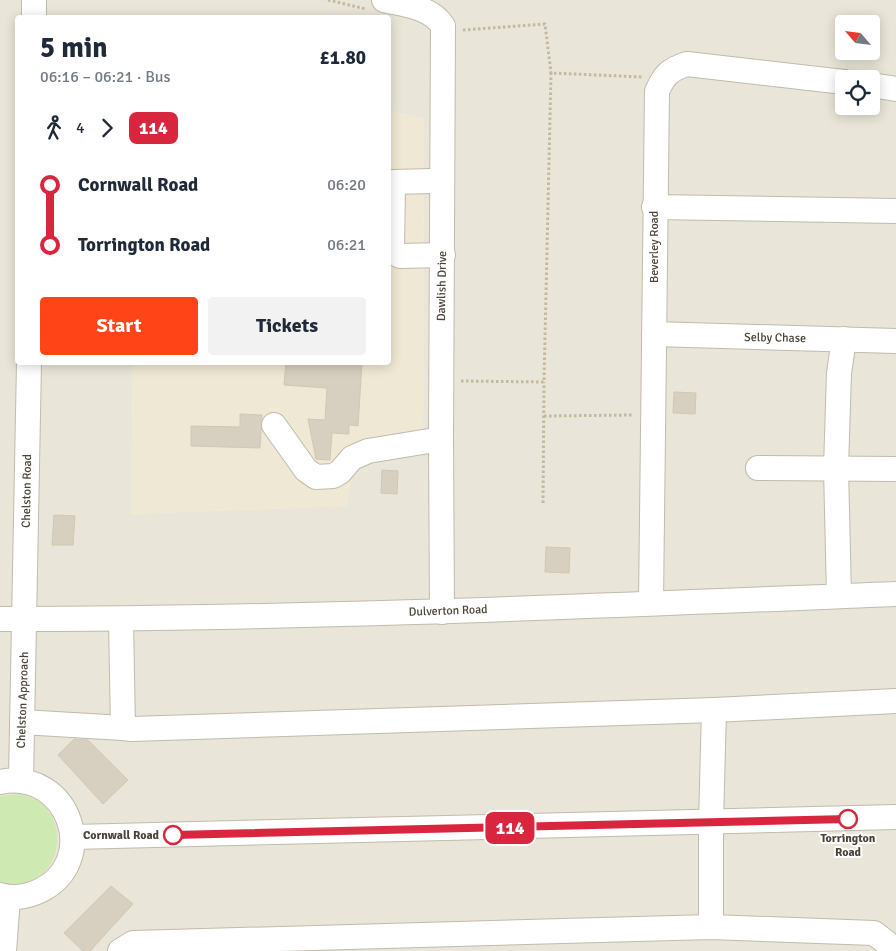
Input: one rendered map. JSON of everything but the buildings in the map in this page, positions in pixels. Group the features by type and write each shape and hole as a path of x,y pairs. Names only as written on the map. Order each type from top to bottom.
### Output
{"street":[{"path":"34,0 34,15"},
{"name":"Dawlish Drive","path":"384,0 424,10 437,17 442,26 442,612"},
{"name":"Beverley Road","path":"651,603 654,207 657,91 663,79 671,70 687,64 835,81"},
{"path":"880,86 896,89"},
{"path":"432,181 392,182 392,251 400,256 443,255"},
{"path":"654,207 896,211"},
{"name":"Selby Chase","path":"654,334 896,341"},
{"path":"839,596 836,468 839,373 844,339"},
{"name":"Chelston Road","path":"26,619 29,365"},
{"path":"274,424 306,470 316,477 333,476 340,472 352,458 368,451 441,439"},
{"path":"758,468 896,469"},
{"name":"Dulverton Road","path":"0,619 121,620 442,612 896,594"},
{"name":"Chelston Approach","path":"10,781 22,722 26,619"},
{"path":"121,620 123,728"},
{"path":"22,722 132,729 714,710 896,702"},
{"path":"711,927 714,710"},
{"path":"4,951 4,896 28,896 46,888 61,875 70,857 73,837 70,821 63,806 44,789 37,784 10,781"},
{"path":"73,837 896,818"},
{"path":"120,951 133,943 711,927 874,933 896,950"}],"path":[{"path":"460,30 545,24 551,72 543,503"},
{"path":"551,72 645,75 644,85"},
{"path":"454,381 544,382"},
{"path":"544,416 636,415"}],"shaded area":[{"path":"0,0 896,0 896,951 0,951"},
{"path":"391,111 424,119 423,449 352,463 347,506 131,514 133,365 391,365"}],"green space":[{"path":"20,794 35,799 46,808 53,818 57,831 57,844 54,856 48,867 39,876 20,884 0,882 0,796"}],"bus line":[{"name":"114","path":"173,835 848,819"}],"place":[{"name":"Torrington Road","path":"848,819"},
{"name":"Cornwall Road","path":"173,835"}]}
